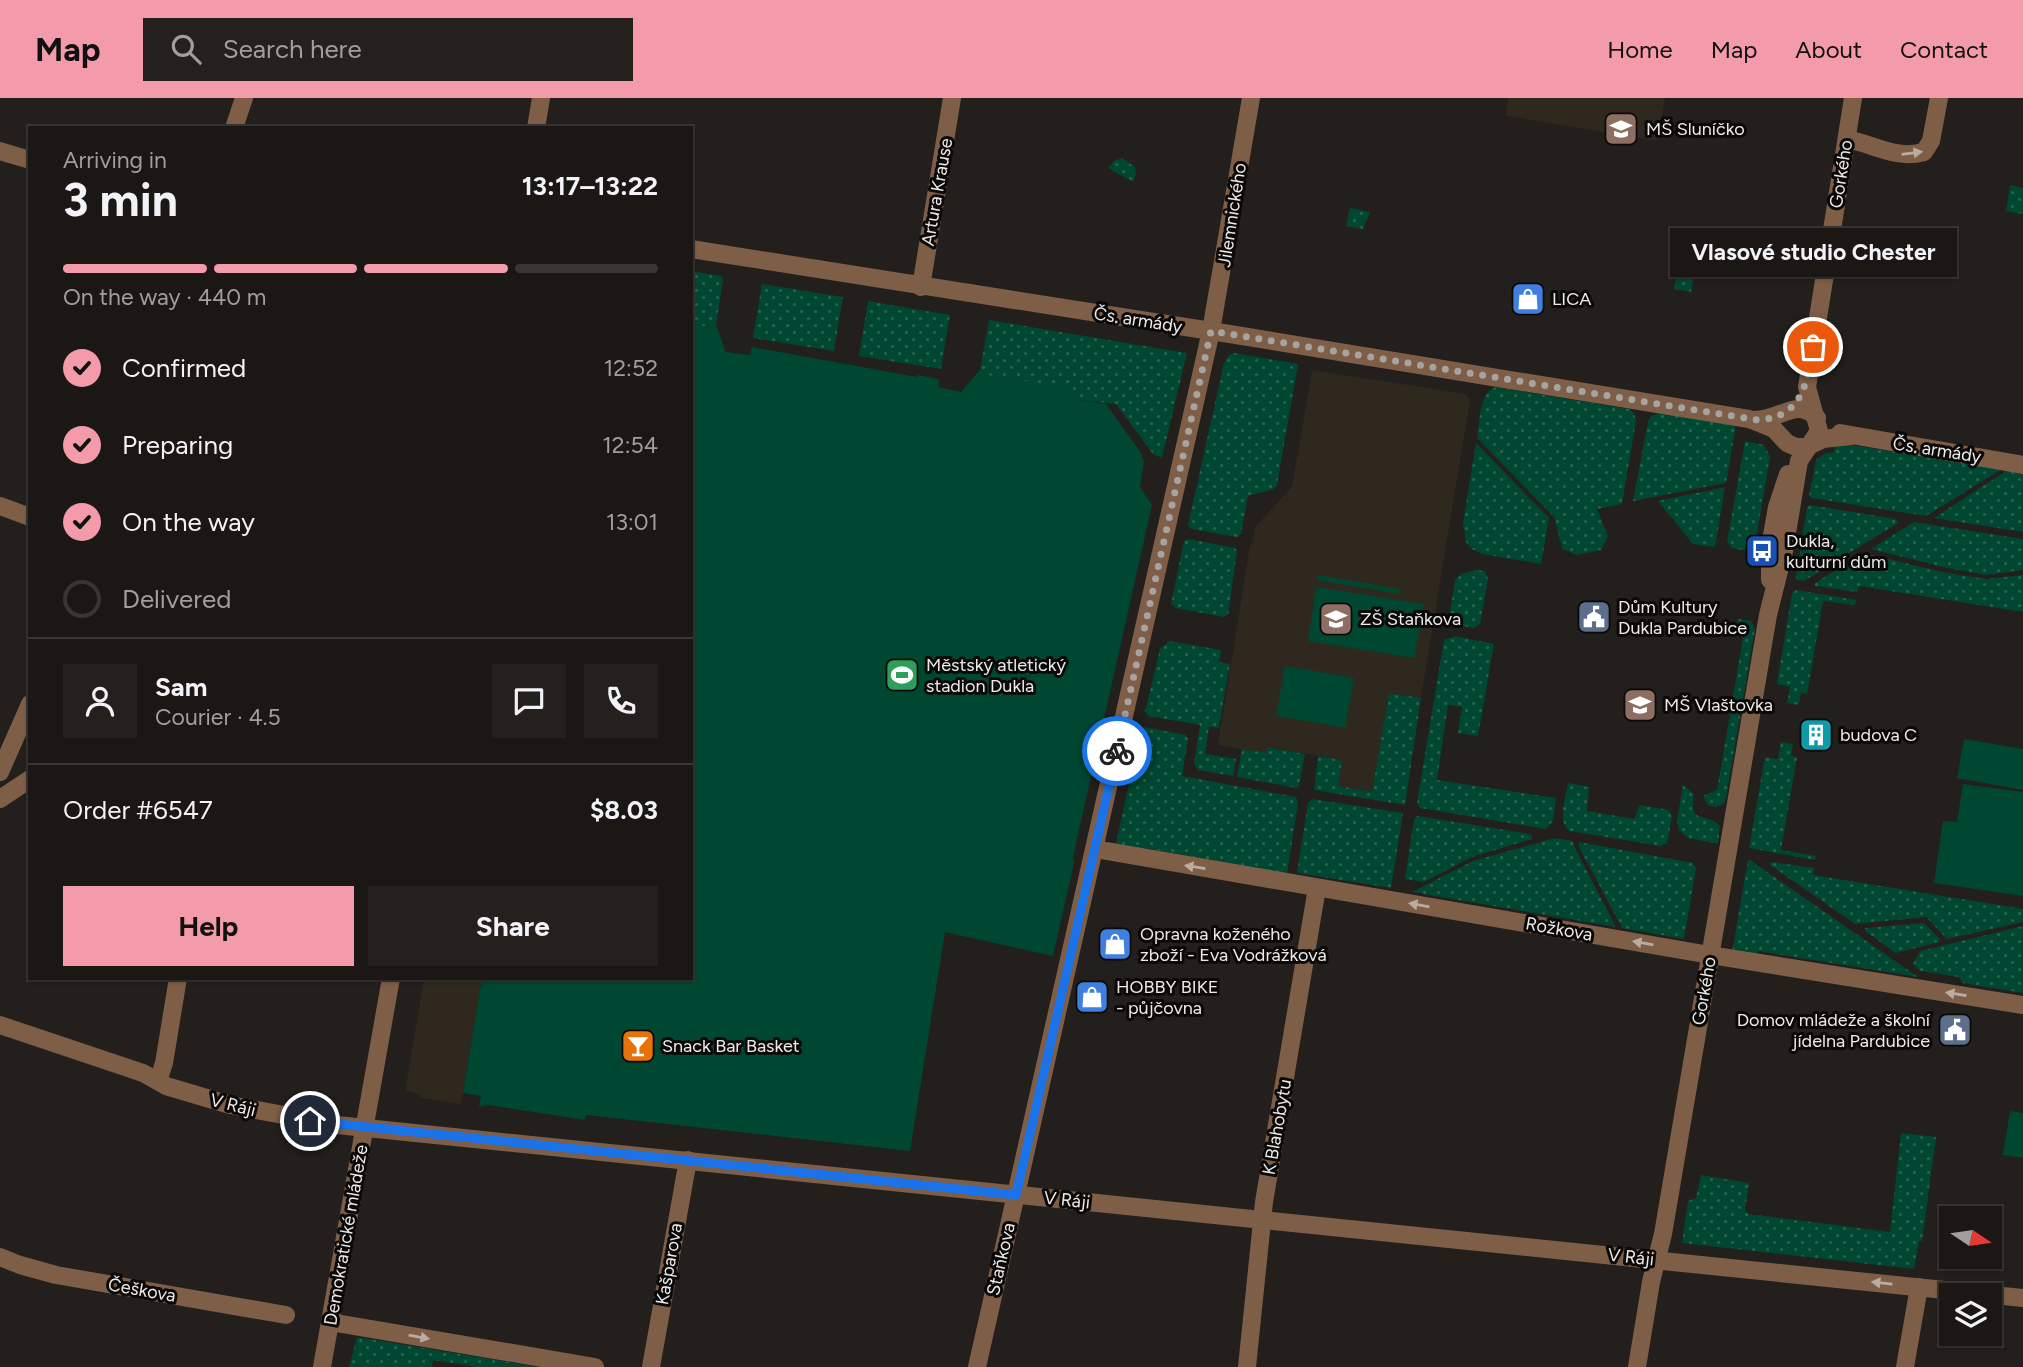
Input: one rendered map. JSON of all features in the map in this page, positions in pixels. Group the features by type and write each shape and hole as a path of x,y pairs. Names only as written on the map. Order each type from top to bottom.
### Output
{"street":[{"path":"235,126 244,98"},
{"path":"536,126 541,98"},
{"name":"Artura Krause","path":"921,287 952,98"},
{"name":"Jilemnického","path":"1211,331 1251,98"},
{"name":"Gorkého","path":"1636,1367 1657,1260 1768,615 1784,551 1799,461 1819,431 1808,392 1809,374 1853,98"},
{"path":"1846,139 1906,156 1923,152 1931,141 1939,98"},
{"path":"0,151 28,159"},
{"name":"Čs. armády","path":"693,249 1749,419 1767,425 1796,447 1823,439 1850,436"},
{"name":"Staňkova","path":"977,1367 1211,331"},
{"name":"Gorkého","path":"1768,615 1770,547 1777,507 1789,464 1780,425 1802,392 1809,374"},
{"name":"Čs. armády","path":"1749,419 1771,418 1803,408 1834,430 1850,436 2023,465"},
{"path":"0,506 28,516"},
{"path":"0,772 28,709"},
{"path":"0,799 28,780"},
{"name":"Rožkova","path":"1095,849 2023,1005"},
{"name":"K Blahobytu","path":"1247,1367 1262,1220 1317,888"},
{"path":"158,1081 164,1063 178,980"},
{"name":"Demokratické mládeže","path":"322,1367 391,980"},
{"name":"V Ráji","path":"0,1025 239,1108 364,1128 2023,1298"},
{"name":"Kašparova","path":"651,1367 688,1160"},
{"name":"Češkova","path":"0,1257 56,1275 286,1315"},
{"path":"1905,1367 1919,1287"},
{"path":"330,1322 595,1367"}],"shaded area":[{"name":"MŠ Sluníčko","path":"1508,98 1665,98 1658,141 1506,116"},
{"name":"ZŠ Staňkova","path":"1312,370 1466,394 1470,401 1421,698 1389,693 1372,792 1338,786 1342,760 1269,747 1267,754 1218,745 1250,545 1255,527 1292,487"},
{"path":"424,980 482,980 461,1104 420,1098 420,1094 405,1091"}],"green space":[{"path":"1122,158 1135,167 1133,182 1108,168 1114,161"},
{"path":"2010,185 2023,188 2023,214 2006,211"},
{"path":"1350,208 1370,212 1363,229 1346,226"},
{"path":"1678,266 1695,269 1691,292 1674,289"},
{"path":"693,271 721,276 723,280 716,325 708,327 693,324"},
{"path":"762,284 843,297 834,351 753,338"},
{"path":"868,301 950,315 941,369 859,356"},
{"path":"989,320 1187,353 1162,458 1153,454 1116,404 1079,400 986,375 980,370"},
{"name":"Městský atletický stadion Dukla","path":"693,324 708,327 716,325 726,352 750,355 752,347 917,375 939,379 938,387 961,392 980,370 986,375 1072,388 1080,400 1106,404 1139,450 1144,461 1140,487 1152,505 1053,956 945,932 910,1151 586,1115 585,1120 488,1105 479,1107 481,1096 463,1093 482,980 693,980"},
{"path":"1234,353 1298,364 1277,485 1274,489 1248,496 1241,534 1237,537 1191,529 1188,525 1224,363 1229,355"},
{"path":"1496,387 1629,409 1634,413 1636,421 1622,504 1597,509 1608,536 1601,550 1577,555 1562,549 1554,517 1477,438 1483,401 1490,390"},
{"path":"1659,413 1736,425 1726,483 1633,501 1648,422 1651,416"},
{"path":"1745,441 1764,445 1770,457 1755,545 1748,551 1732,548 1727,542"},
{"path":"1476,443 1549,518 1541,564 1482,554 1466,542 1463,523"},
{"path":"1835,444 2002,469 1926,516 1811,498 1809,496 1816,460 1824,454 1834,452"},
{"path":"2009,469 2023,472 2023,532 1934,518"},
{"path":"1725,487 1715,547 1693,544 1658,501"},
{"path":"1810,505 1896,519 1898,523 1804,581 1797,580 1807,508"},
{"path":"1914,522 2023,539 2023,570 1986,575 1871,549"},
{"path":"1189,539 1235,548 1237,551 1228,615 1223,617 1176,608 1171,604 1184,541"},
{"path":"1863,553 1947,573 1986,579 2023,575 2023,612 1859,586 1857,592 1815,586 1815,583"},
{"path":"1476,570 1485,571 1488,579 1480,624 1474,628 1451,624 1449,620 1455,580 1461,574"},
{"path":"1318,575 1399,589 1399,594 1317,580"},
{"path":"1316,587 1424,604 1414,658 1308,641"},
{"path":"1796,590 1856,600 1855,605 1823,601 1807,694 1801,693 1799,705 1787,703 1790,687 1777,684 1792,593"},
{"path":"1739,619 1751,621 1755,629 1726,798 1723,804 1716,807 1708,805 1703,796 1717,790 1743,638 1733,628"},
{"path":"1455,636 1494,644 1478,736 1458,733 1462,707 1448,705 1437,780 1556,798 1553,821 1546,829 1420,808 1417,803 1444,640"},
{"path":"1169,641 1221,650 1219,662 1230,664 1219,726 1221,728 1209,727 1205,754 1236,759 1233,776 1198,770 1194,764 1200,725 1148,716 1145,712 1160,649"},
{"path":"1285,666 1354,678 1345,728 1276,716"},
{"path":"1389,693 1421,698 1405,805 1314,790 1318,756 1342,760 1338,786 1372,792"},
{"path":"1145,727 1186,735 1188,739 1182,776 1296,797 1298,803 1287,874 1145,848 1139,852 1115,848 1141,729"},
{"path":"1964,739 2023,749 2023,790 1957,778"},
{"path":"1781,742 1793,744 1791,756 1797,757 1781,850 1816,856 1815,860 1749,848 1765,757 1778,759"},
{"path":"1268,747 1305,754 1297,788 1237,777 1242,749 1267,753"},
{"path":"1568,783 1589,787 1587,811 1635,819 1639,805 1669,810 1672,817 1667,843 1661,846 1569,831 1563,815"},
{"path":"1963,784 2023,792 2023,896 1934,883 1943,821 1957,822"},
{"path":"1683,785 1694,794 1696,814 1720,826 1718,844 1688,838 1679,830 1677,821"},
{"path":"1312,799 1403,813 1391,888 1297,873 1308,803"},
{"path":"1417,816 1531,834 1532,839 1472,857 1424,882 1405,879 1414,819"},
{"path":"1555,838 1573,841 1616,927 1412,892 1473,861"},
{"path":"1579,842 1693,863 1696,868 1684,939 1622,928 1579,847"},
{"path":"1748,860 1918,977 1758,951 1756,956 1732,952"},
{"path":"1770,862 1814,868 1813,875 2023,909 2023,922 1947,939 1926,917 1855,924 1770,865"},
{"path":"1924,923 1940,939 1939,942 1896,953 1865,931 1865,928"},
{"path":"2023,926 2023,993 1963,983 1959,977 1920,971 1913,964 1920,951"},
{"path":"2010,1111 2023,1113 2023,1158 2003,1155"},
{"path":"1901,1133 1936,1137 1922,1241 1919,1241 1914,1269 1682,1243 1688,1201 1696,1198 1701,1175 1749,1183 1745,1210 1748,1214 1890,1232"},
{"path":"357,1337 538,1367 477,1367 433,1360 432,1367 349,1367"}],"way so far":[{"path":"1117,751 1211,331 1757,420 1780,415 1797,401 1809,374 1813,347"}],"place":[{"name":"MŠ Sluníčko","path":"1621,129"},
{"name":"LICA","path":"1528,299"},
{"name":"Vlasové studio Chester","path":"1813,347"},
{"name":"Dukla, kulturní dům","path":"1762,551"},
{"name":"Dům Kultury Dukla Pardubice","path":"1594,617"},
{"name":"ZŠ Staňkova","path":"1336,619"},
{"name":"Městský atletický stadion Dukla","path":"902,675"},
{"name":"MŠ Vlaštovka","path":"1640,705"},
{"name":"budova C","path":"1816,735"},
{"name":"Opravna koženého zboží - Eva Vodrážková","path":"1115,944"},
{"name":"HOBBY BIKE - půjčovna","path":"1092,997"},
{"name":"Domov mládeže a školní jídelna Pardubice","path":"1955,1030"},
{"name":"Snack Bar Basket","path":"638,1046"}],"route":[{"path":"310,1121 1016,1195 1117,751"}]}
